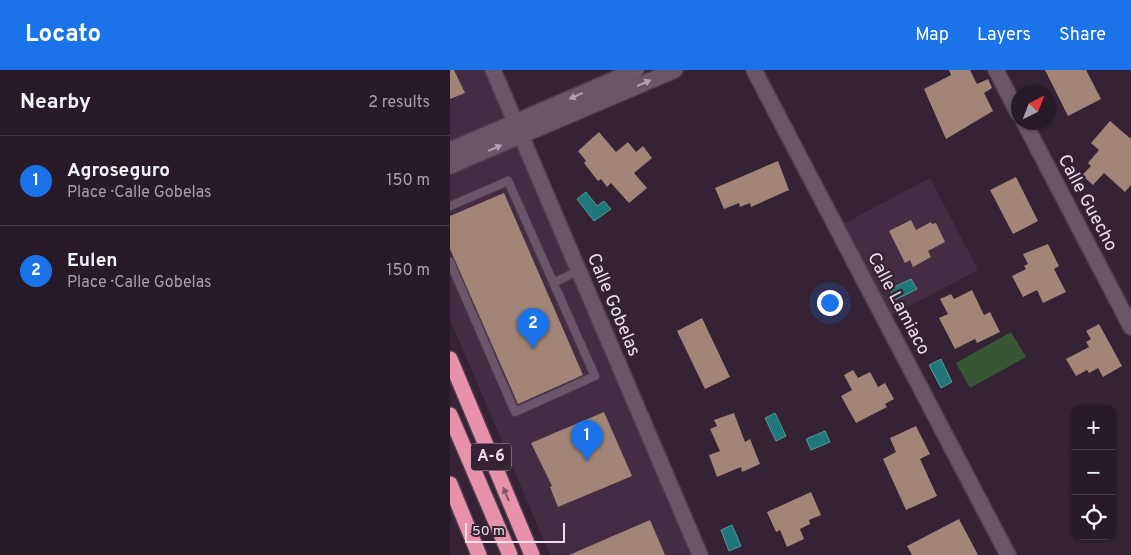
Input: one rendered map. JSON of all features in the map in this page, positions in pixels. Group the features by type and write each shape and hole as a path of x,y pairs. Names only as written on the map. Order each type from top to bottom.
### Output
{"highway":[{"name":"A-6","path":"450,359 532,555"},
{"path":"450,414 510,555"},
{"name":"A-6","path":"450,484 479,555"}],"street":[{"name":"Calle Gobelas","path":"493,70 700,555"},
{"path":"450,166 636,70"},
{"path":"450,150 518,130 675,70"},
{"name":"Calle Lamiaco","path":"754,70 1008,555"},
{"path":"996,70 1011,99"},
{"name":"Calle Guecho","path":"1028,130 1131,327"}],"lane":[{"path":"450,206 508,181 595,376 515,412 450,262"},
{"path":"554,282 578,271"}],"shaded area":[{"path":"450,70 487,70 690,555 550,555 450,319"},
{"path":"930,178 978,270 891,316 843,224"},
{"path":"586,192 597,206 604,201 611,209 594,221 577,199"},
{"path":"911,279 917,289 895,300 890,289"},
{"path":"1011,332 1026,357 970,388 956,363"},
{"path":"941,359 952,382 941,388 929,365"},
{"path":"775,413 786,436 776,441 765,418"},
{"path":"825,431 830,442 811,450 806,439"},
{"path":"732,525 741,546 729,551 721,530"}],"building":[{"path":"450,70 454,70 465,93 450,99"},
{"path":"949,70 970,70 977,84 988,79 992,88 984,93 993,111 946,139 924,89 951,75"},
{"path":"1045,70 1086,70 1101,99 1068,116 1056,92 1056,85 1052,85"},
{"path":"1110,121 1131,139 1131,185 1125,192 1104,173 1093,185 1082,175 1091,166 1088,163 1099,150 1091,143"},
{"path":"599,132 616,152 628,142 636,152 643,146 652,158 634,173 647,188 629,203 611,183 607,187 601,179 598,181 584,163 586,161 578,151"},
{"path":"778,161 789,190 751,207 750,203 740,207 739,203 724,209 715,188"},
{"path":"1016,177 1038,221 1013,234 990,190"},
{"path":"504,193 583,375 518,404 450,249 450,216"},
{"path":"911,220 916,230 931,222 932,224 936,223 945,242 928,251 931,257 913,267 910,260 905,263 889,231"},
{"path":"1048,244 1059,266 1054,269 1066,292 1043,303 1037,290 1023,297 1012,276 1026,269 1024,266 1028,264 1023,254"},
{"path":"972,290 984,315 990,312 1000,332 977,343 975,339 955,349 939,318 948,314 940,299 951,294 954,299"},
{"path":"702,318 730,377 705,389 677,331"},
{"path":"1099,324 1122,366 1103,377 1098,368 1089,373 1087,370 1076,376 1066,359 1089,347 1086,342 1091,339 1086,331"},
{"path":"853,370 858,378 870,372 878,387 885,383 894,399 885,404 887,407 856,423 841,396 852,390 844,375"},
{"path":"604,412 632,476 558,507 550,487 552,486 531,443"},
{"path":"734,413 745,442 750,439 760,464 742,472 741,467 717,477 709,455 720,451 710,429 717,426 714,420"},
{"path":"916,426 930,454 920,459 937,496 906,510 883,459 896,452 890,438"},
{"path":"811,492 821,515 809,520 810,524 800,529 804,539 787,547 780,530 776,532 767,512"},
{"path":"959,519 978,555 912,555 907,546"},
{"path":"650,520 665,555 569,555"}],"place":[{"name":"Eulen","path":"533,349"},
{"name":"Agroseguro","path":"587,461"}]}
